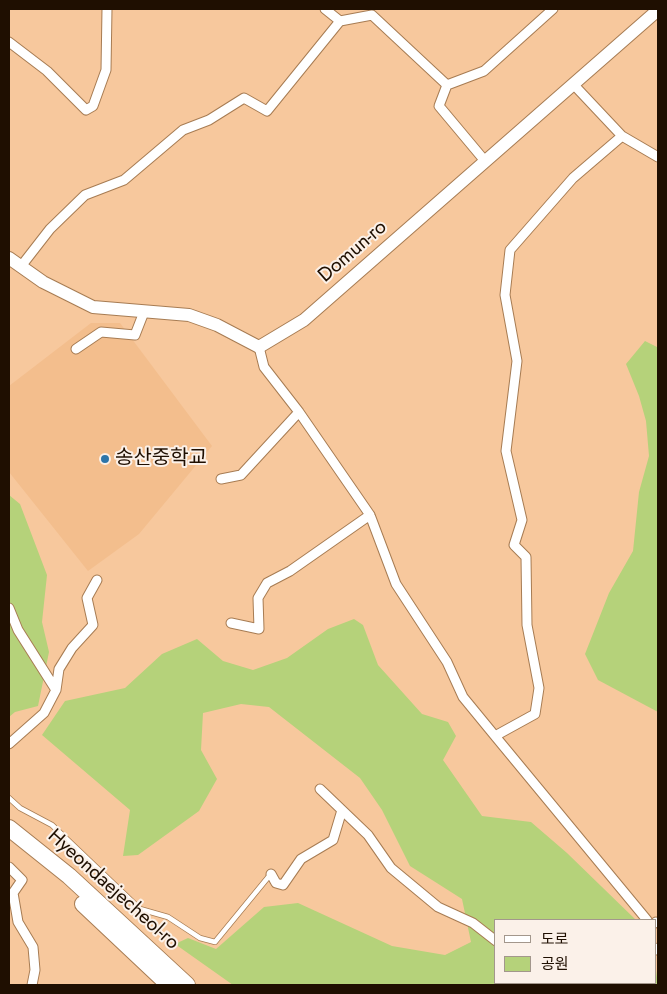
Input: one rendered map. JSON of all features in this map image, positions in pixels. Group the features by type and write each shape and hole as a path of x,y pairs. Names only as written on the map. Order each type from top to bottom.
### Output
{"highway":[{"name":"Hyeondaejecheol-ro","path":"9,828 69,876 142,952 169,985"},
{"name":"Hyeondaejecheol-ro","path":"9,841 142,952 187,985"},
{"path":"142,952 163,985"},
{"path":"142,952 194,985"}],"street":[{"path":"9,42 47,72 86,110 93,106 106,70 108,9"},
{"path":"325,9 340,22"},
{"path":"485,162 439,106 447,85 484,71 552,9"},
{"name":"Domun-ro","path":"259,347 304,320 658,10"},
{"path":"22,265 50,229 85,196 124,180 183,130 209,120 244,98 267,111 340,22 372,15 447,85"},
{"path":"574,85 622,136 658,157"},
{"path":"496,736 534,714 539,688 527,626 526,557 514,545 522,520 506,451 517,361 505,295 510,250 573,178 622,136"},
{"path":"9,258 22,265 43,282 92,307 189,315 217,325 259,347 264,367 299,412 370,515 396,584 447,662 463,698 646,919"},
{"path":"76,349 101,332 135,335 144,312"},
{"path":"221,479 241,475 299,412"},
{"path":"231,623 259,629 258,598 268,583 290,571 370,515"},
{"path":"9,744 44,713 56,690 60,669 72,648 93,625 87,598 97,580"},
{"path":"9,608 18,630 56,690"},
{"path":"320,789 368,836 391,868 438,907 473,924 494,940"},
{"path":"271,874 276,883 283,885 302,859 333,840 342,810"},
{"path":"9,867 22,880 13,892 18,922 33,948 35,970 32,985"}],"lane":[{"path":"9,798 20,808 52,825 140,909 168,917 200,938 215,942 271,874"}],"shaded area":[{"name":"송산중학교","path":"91,323 120,323 212,446 139,534 88,571 9,472 9,386"}],"green space":[{"path":"645,341 657,347 658,355 658,712 598,680 585,654 609,593 633,551 639,492 649,456 646,421 639,396 626,364"},
{"path":"9,495 20,504 47,575 42,622 49,652 38,706 15,712 9,717"},
{"path":"354,619 363,625 378,665 422,714 448,722 456,736 443,760 482,816 531,822 567,853 635,919 494,919 494,984 657,984 657,978 658,985 233,985 175,944 188,938 216,949 264,907 298,903 392,946 445,955 471,942 462,899 410,866 382,810 360,778 269,707 241,704 203,713 201,750 217,779 199,811 138,855 123,856 130,810 42,735 65,701 125,688 162,654 197,639 223,661 253,670 287,658 328,629"}],"place":[{"name":"송산중학교","path":"105,459"}]}
